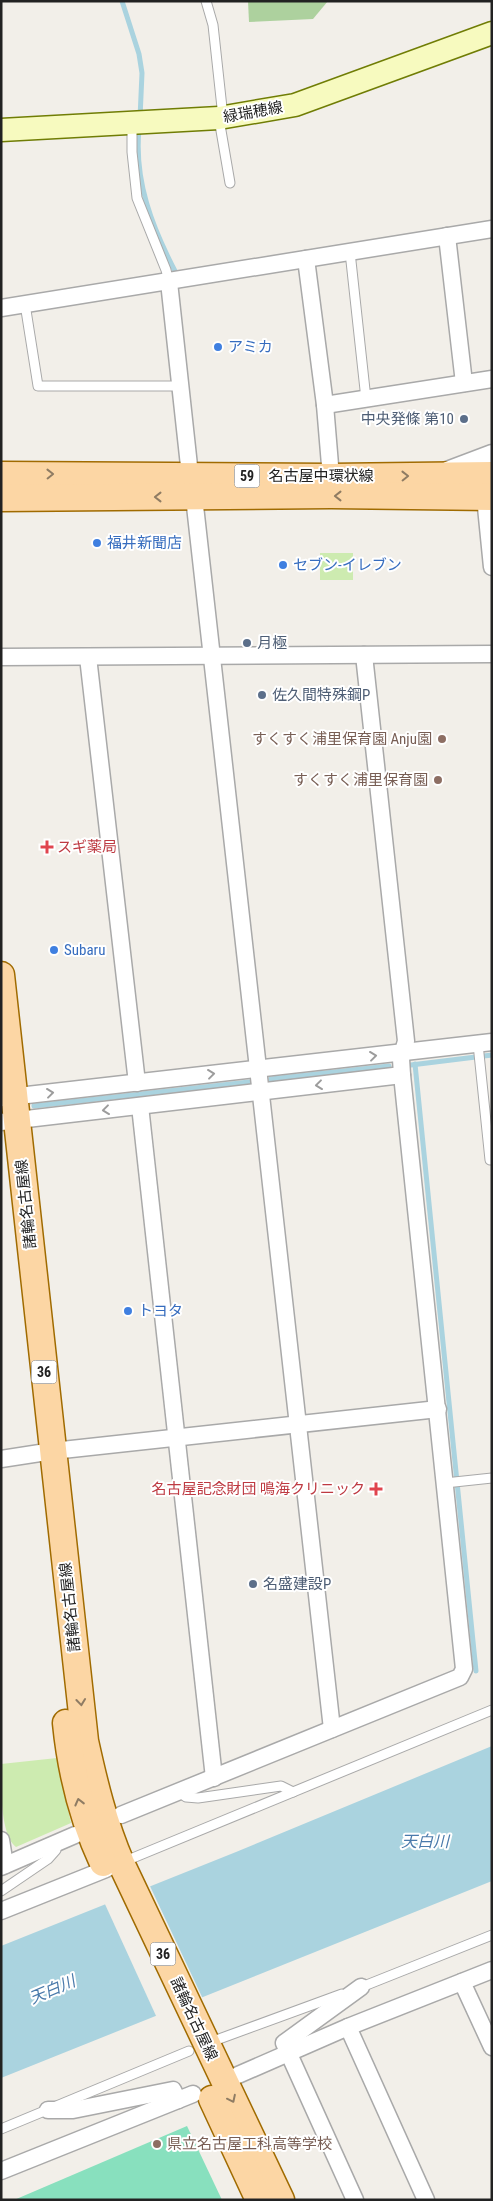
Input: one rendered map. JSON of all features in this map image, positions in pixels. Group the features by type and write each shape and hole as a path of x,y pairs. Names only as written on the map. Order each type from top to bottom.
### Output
{"main road":[{"name":"緑瑞穂線","path":"1,130 221,118 295,105 491,34"},
{"name":"名古屋中環状線","path":"1,475 489,502"},
{"name":"名古屋中環状線","path":"1,498 331,477 433,475 489,502"},
{"name":"諸輪名古屋線","path":"1,975 6,1110 45,1453 85,1741 109,1832 115,1869 196,2045 259,2200"},
{"name":"諸輪名古屋線","path":"196,2045 281,2200"}],"street":[{"path":"1,308 492,229"},
{"path":"447,236 464,384"},
{"path":"306,259 325,405 331,477"},
{"path":"169,282 213,655 332,1729"},
{"path":"325,405 492,379"},
{"path":"433,475 492,453"},
{"path":"489,502 492,567"},
{"path":"1,656 492,654"},
{"path":"121,1815 460,1677 464,1669 453,1482 438,1408 402,1075 403,1052 406,1041 364,655"},
{"path":"88,657 137,1083"},
{"path":"6,1110 137,1083 403,1052 482,1050"},
{"path":"6,1110 140,1106 402,1075"},
{"path":"140,1106 214,1778"},
{"path":"1,1459 438,1408"},
{"path":"1,1840 3,1866 75,1835"},
{"path":"1,1911 115,1869"},
{"path":"238,2075 348,2027 492,1970"},
{"path":"462,1982 492,2047"},
{"path":"355,2200 284,2043 362,1987"},
{"path":"348,2027 426,2200"},
{"path":"1,2171 186,2097 172,2090 73,2110 48,2110"}],"lane":[{"path":"206,1 213,25 221,118 230,183"},
{"path":"136,124 132,152 137,198 169,282"},
{"path":"350,252 366,399"},
{"path":"25,304 38,386 180,386"},
{"path":"482,1050 490,1160"},
{"path":"453,1482 492,1478"},
{"path":"115,1869 293,1792 492,1710"},
{"path":"179,1792 186,1797 198,1798 281,1786 293,1792"},
{"path":"1,1891 48,1859 56,1850 56,1843"},
{"path":"1,2130 196,2045 362,1987 492,1935"}],"green space":[{"path":"248,1 328,1 313,19 249,22"},
{"path":"320,553 353,553 353,580 320,580"},
{"path":"57,1758 71,1823 16,1847 11,1841 4,1821 1,1764"},
{"path":"187,2126 222,2200 14,2200"}],"water":[{"name":"天白川","path":"492,1746 492,1881 1,2078 1,1946 236,1852"}],"pier":[{"path":"149,1884 203,1999 157,2018 104,1902"}],"waterway":[{"path":"122,1 139,54 142,73 140,118"},
{"path":"139,129 139,167 142,185 152,221 176,273"},
{"path":"411,1065 492,1055"},
{"path":"415,1064 476,1671"},
{"path":"271,1079 389,1066"},
{"path":"34,1106 249,1082"}],"place":[{"name":"アミカ","path":"218,347"},
{"name":"中央発條 第10","path":"464,419"},
{"name":"福井新聞店","path":"97,543"},
{"name":"セブン-イレブン","path":"283,565"},
{"name":"月極","path":"247,643"},
{"name":"佐久間特殊鋼P","path":"262,695"},
{"name":"すくすく浦里保育園 Anju園","path":"442,739"},
{"name":"すくすく浦里保育園","path":"438,780"},
{"name":"スギ薬局","path":"47,847"},
{"name":"Subaru","path":"54,950"},
{"name":"トヨタ","path":"128,1311"},
{"name":"名古屋記念財団 鳴海クリニック","path":"376,1489"},
{"name":"名盛建設P","path":"253,1584"},
{"name":"県立名古屋工科高等学校","path":"157,2144"}]}
